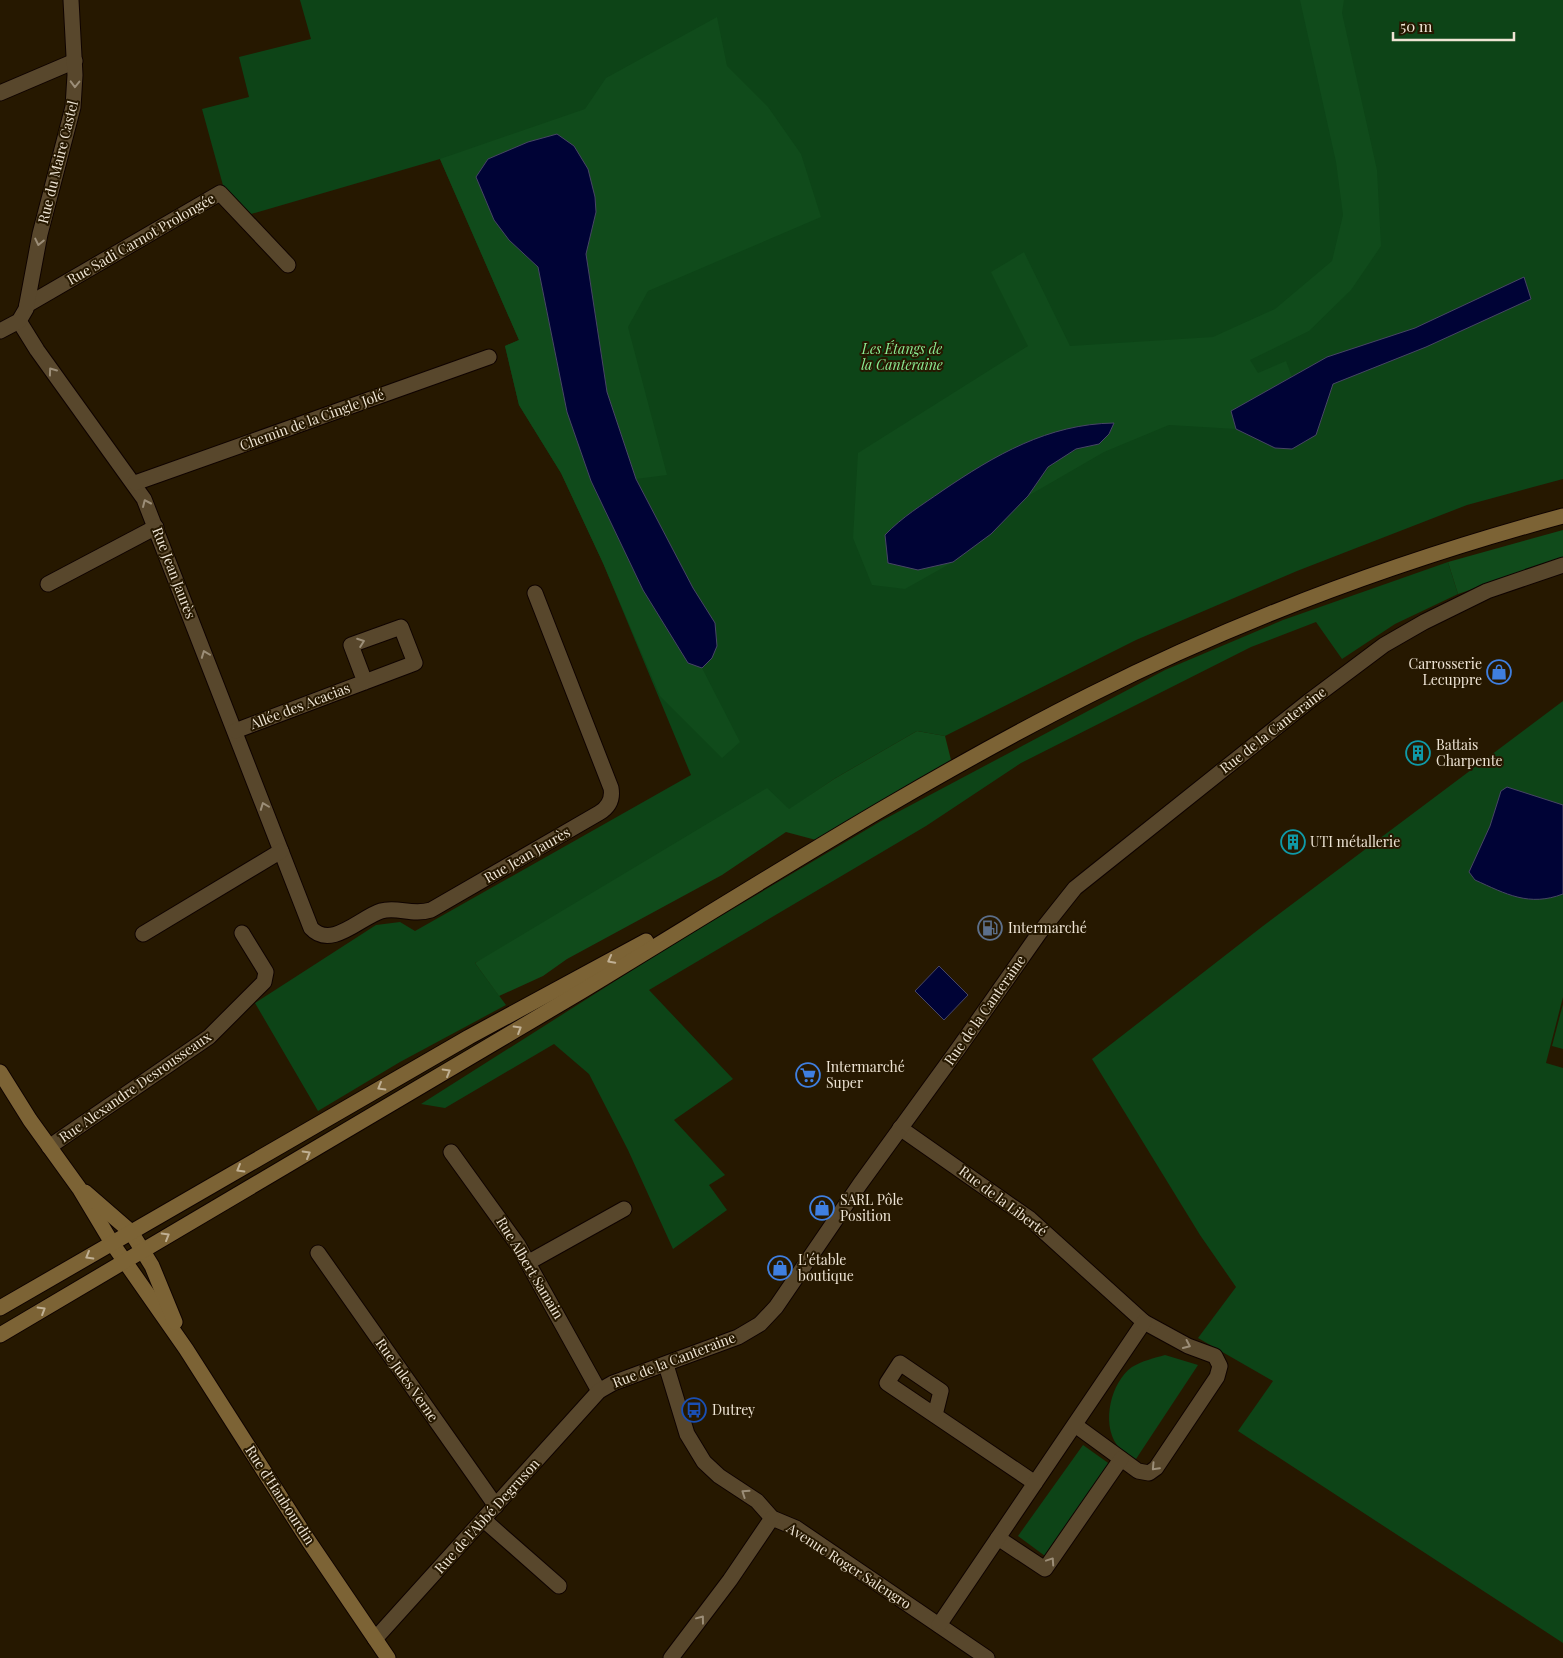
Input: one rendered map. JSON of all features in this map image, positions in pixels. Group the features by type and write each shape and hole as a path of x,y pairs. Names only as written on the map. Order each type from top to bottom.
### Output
{"main road":[{"path":"0,1308 477,1032 747,888 1025,729 1160,662 1262,616 1385,570 1472,542 1563,516"},
{"path":"0,1335 485,1050 747,888"},
{"name":"Rue d'Haubourdin","path":"0,1072 49,1147 79,1188 124,1261 186,1349 295,1520 388,1658"},
{"name":"Rue d'Haubourdin","path":"79,1188 132,1232 158,1279 186,1349"}],"street":[{"name":"Rue du Maire Castel","path":"19,321 27,305 40,234 73,107 76,86 71,0"},
{"path":"0,93 75,61"},
{"name":"Rue Sadi Carnot Prolongée","path":"27,305 220,193 288,266"},
{"path":"0,331 19,321"},
{"name":"Rue Jean Jaurès","path":"19,321 37,350 136,483 156,527 311,928 320,935 331,935 380,911 394,910 412,913 431,910 607,807 611,796 611,788 535,593"},
{"name":"Chemin de la Cingle Jolé","path":"136,483 489,357"},
{"path":"48,584 156,527"},
{"name":"Rue de la Canteraine","path":"599,1391 613,1383 738,1337 752,1330 767,1317 788,1292 900,1128 1040,932 1069,894 1088,876 1308,702 1384,645 1476,596 1515,580 1563,565"},
{"name":"Allée des Acacias","path":"235,731 365,682"},
{"path":"143,934 281,851"},
{"name":"Rue Alexandre Desrousseaux","path":"49,1147 209,1037 264,982 266,972 242,933"},
{"name":"Rue de la Liberté","path":"900,1128 1030,1219 1144,1322 1188,1346 1215,1356 1220,1371 1153,1471 1144,1473 1138,1471 1121,1459"},
{"name":"Rue Albert Samain","path":"451,1152 528,1262 599,1391"},
{"path":"528,1262 624,1209"},
{"name":"Rue Jules Verne","path":"318,1253 496,1506"},
{"path":"939,1626 1144,1322"},
{"name":"Avenue Roger Salengro","path":"666,1365 687,1434 700,1456 719,1476 757,1502 772,1518 796,1528 986,1658"},
{"name":"Rue de l'Abbé Degruson","path":"375,1640 599,1391"},
{"path":"935,1415 1036,1483"},
{"path":"998,1538 1045,1569 1121,1459 1075,1425"},
{"path":"672,1658 730,1580 772,1518"},
{"path":"484,1520 559,1586"}],"green space":[{"name":"Les Étangs de la Canteraine","path":"300,0 1563,0 1563,479 1467,505 1297,571 1136,640 945,736 917,731 834,779 789,810 475,963 506,1005 400,1062 318,1111 255,1003 376,925 400,922 415,931 691,775 603,563 561,473 519,405 505,346 519,340 440,159 251,214 224,189 202,109 249,97 239,57 311,39"},
{"path":"1300,0 1344,0 1342,13 1377,170 1381,246 1351,290 1309,331 1250,360 1258,373 1286,361 1292,377 1232,411 1236,429 1169,425 1104,452 1028,496 1043,475 1057,461 1074,451 1099,444 1090,424 918,570 953,562 905,589 872,585 853,538 858,453 1028,346 991,272 1024,252 1070,346 1213,337 1275,309 1332,261 1343,215 1336,162"},
{"path":"717,17 727,66 768,107 801,154 821,217 648,291 628,327 667,475 636,479 607,392 586,254 596,212 557,134 528,142 488,159 476,177 494,220 509,240 538,267 567,412 591,482 643,590 688,663 702,668 740,742 722,758 660,696 603,563 561,473 519,405 505,346 519,340 440,159 585,109 606,78"},
{"path":"1563,530 1563,559 1458,594 1448,562"},
{"path":"1448,562 1458,594 1395,624 1342,659 1316,622 1251,647 1021,763 926,826 649,990 733,1079 674,1120 725,1175 709,1185 727,1210 673,1249 628,1150 589,1074 554,1044 445,1108 421,1104 672,945 881,821 1165,670 1283,620"},
{"path":"1563,701 1563,997 1546,1063 1563,1068 1563,1643 1238,1431 1273,1381 1198,1338 1236,1287 1200,1235 1092,1059 1263,926"},
{"path":"917,731 945,736 951,760 816,840 786,832 722,875 567,959 543,976 499,996 475,963 767,788 789,809 834,779"},
{"path":"1563,1004 1563,1049 1552,1046"},
{"path":"1165,1355 1198,1365 1136,1459 1119,1447 1112,1436 1109,1415 1114,1392 1119,1382 1132,1367 1144,1361"},
{"path":"1083,1445 1111,1465 1045,1556 1018,1536"}],"shaded area":[{"path":"557,134 574,146 588,169 595,197 596,212 586,254 607,392 636,479 693,588 715,623 717,646 712,658 702,668 688,663 643,590 591,481 567,412 538,267 509,240 494,220 476,177 488,159 528,142"},
{"path":"1524,277 1531,299 1426,347 1333,384 1316,435 1292,449 1275,448 1236,429 1231,411 1327,357 1415,328"},
{"path":"1114,423 1109,434 1099,444 1076,449 1048,467 1028,496 991,534 953,562 918,570 888,563 885,535 898,522 982,465 1045,435 1090,425"},
{"path":"1507,787 1563,805 1563,894 1539,899 1518,897 1475,880 1469,872 1490,826 1501,791"},
{"path":"939,966 968,995 944,1020 915,991"}],"place":[{"name":"Carrosserie Lecuppre","path":"1499,672"},
{"name":"Battais Charpente","path":"1418,753"},
{"name":"UTI métallerie","path":"1293,842"},
{"name":"Intermarché","path":"990,928"},
{"name":"Intermarché Super","path":"808,1075"},
{"name":"SARL Pôle Position","path":"822,1208"},
{"name":"L'étable boutique","path":"780,1268"},
{"name":"Dutrey","path":"694,1410"}]}
